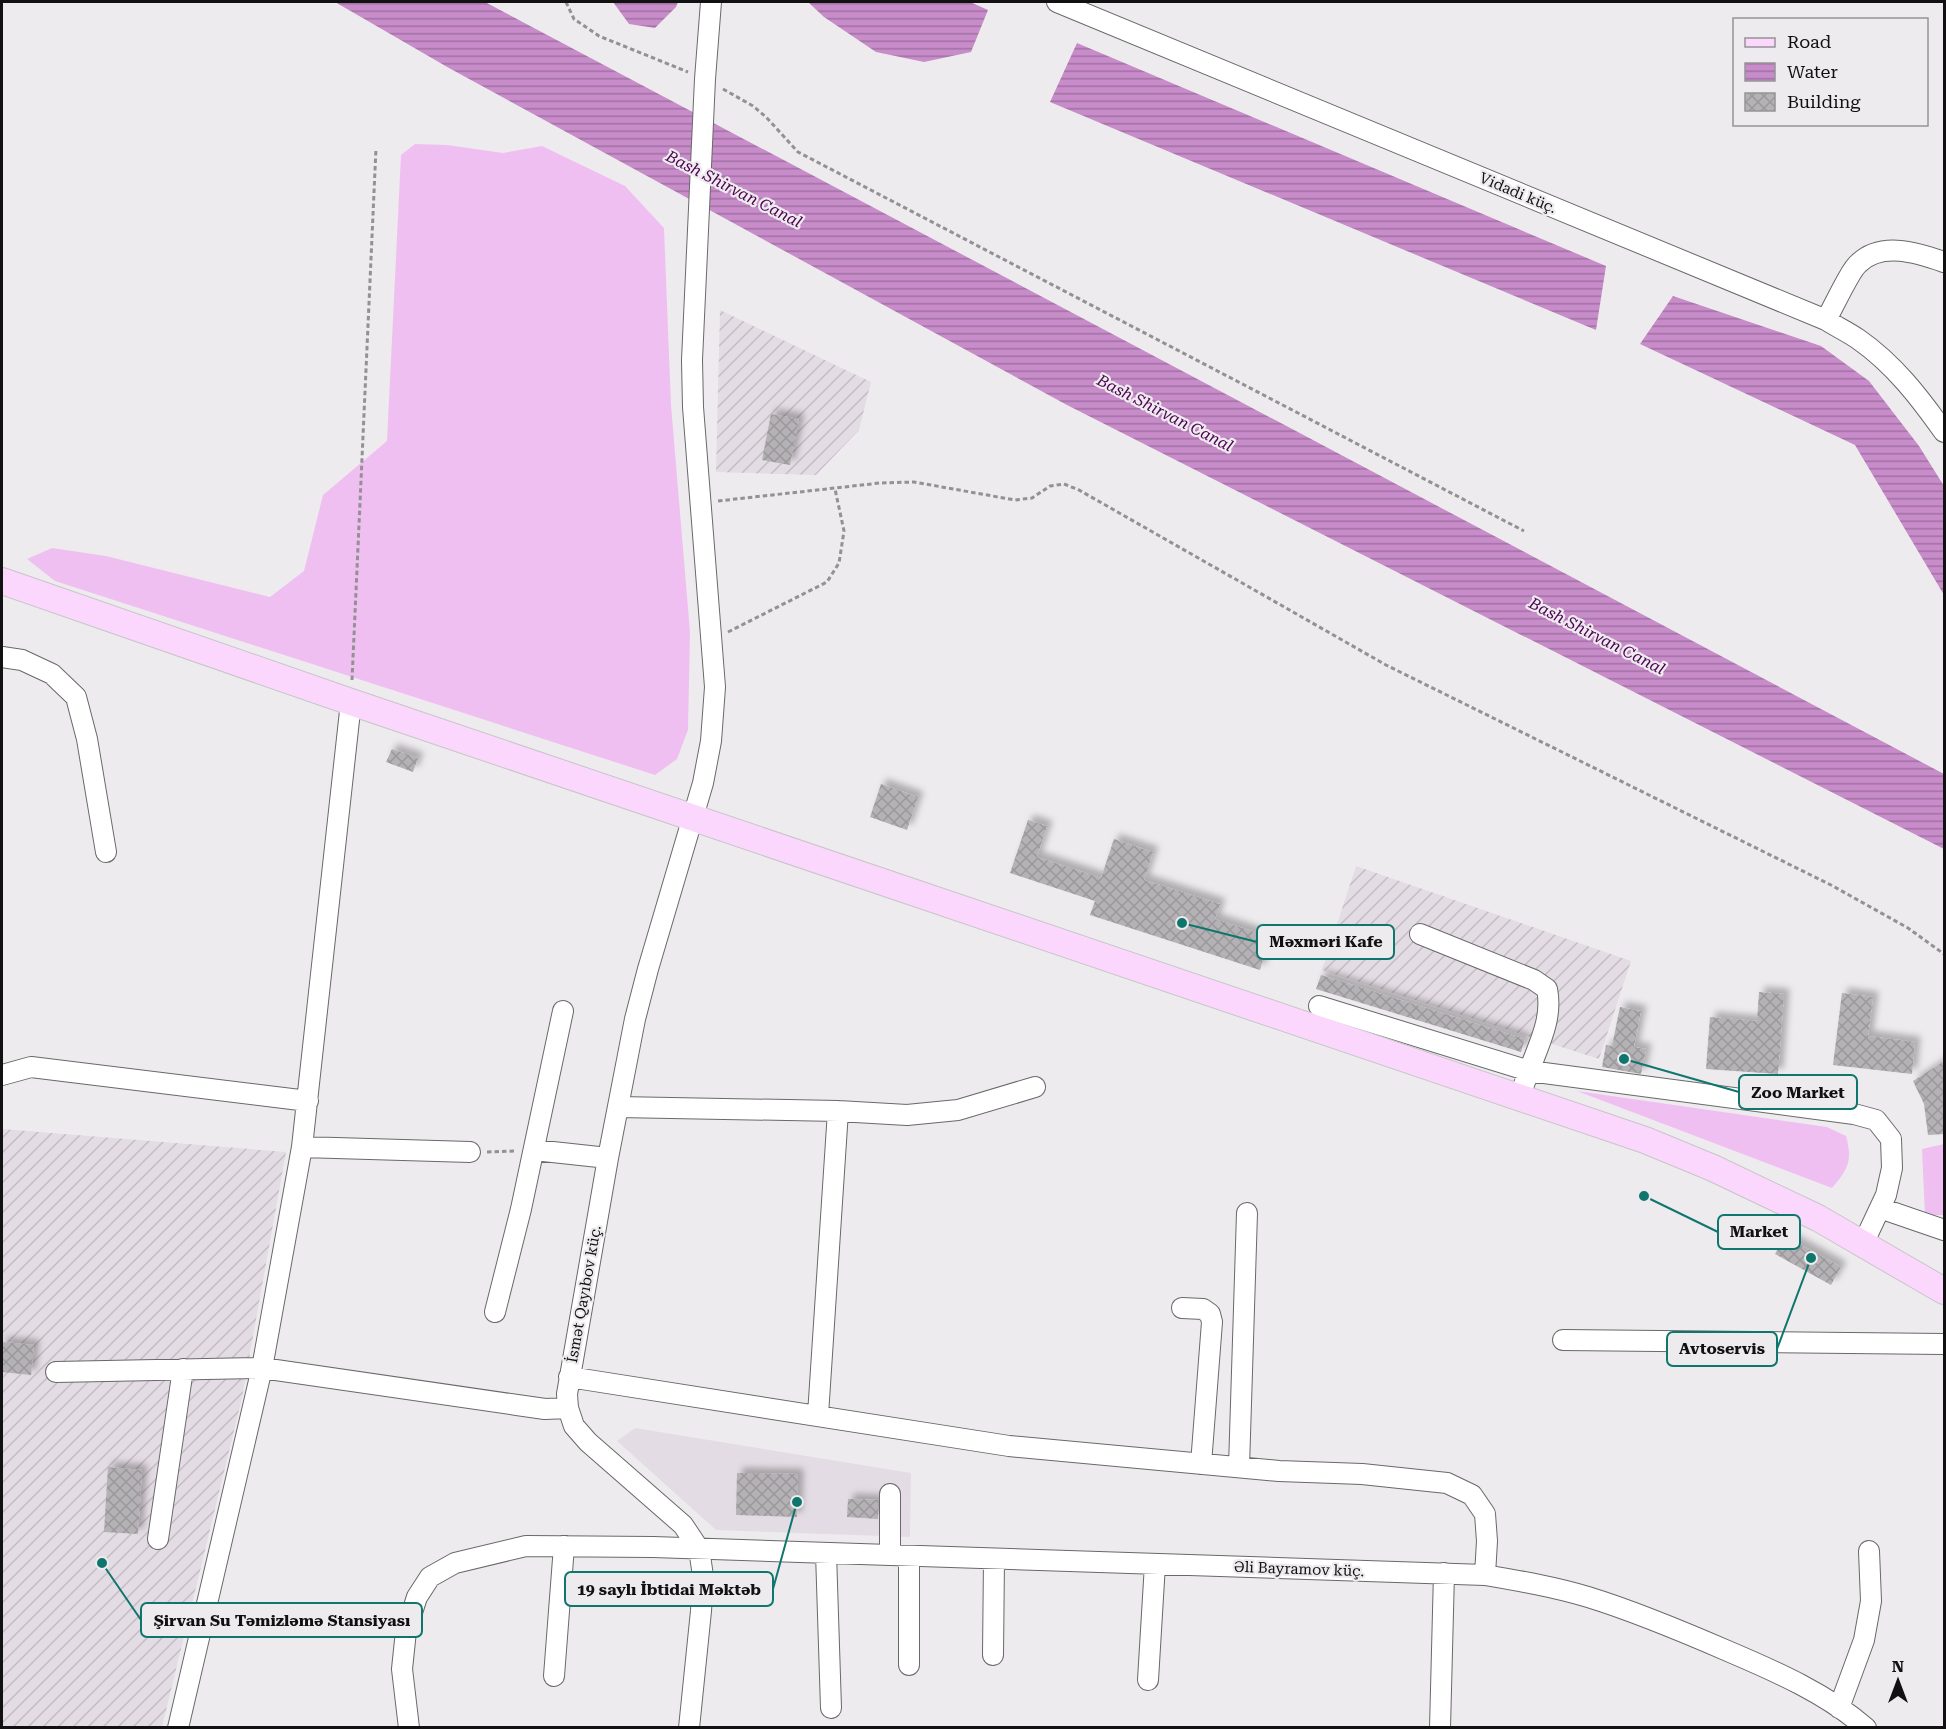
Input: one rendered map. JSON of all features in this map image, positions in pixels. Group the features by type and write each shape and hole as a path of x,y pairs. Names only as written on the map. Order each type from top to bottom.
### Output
{"main road":[{"path":"2,581 351,702 1635,1137 1713,1168 1808,1213 1944,1291"}],"street":[{"path":"704,88 711,2"},
{"name":"Vidadi küç.","path":"1057,2 1826,320 1859,339 1890,365 1916,393 1944,432"},
{"name":"İsmət Qayıbov küç.","path":"689,1728 701,1611 702,1575 699,1549 683,1525 588,1442 574,1426 568,1408 569,1377 635,1019 703,783 711,741 715,687 713,639 693,407 692,360 704,88"},
{"path":"1826,320 1858,263 1874,253 1895,250 1918,253 1944,262"},
{"path":"2,657 22,660 52,674 76,697 87,739 106,852"},
{"path":"178,1728 262,1368 302,1147 351,702"},
{"path":"1420,934 1534,980 1547,989 1548,1018 1519,1098"},
{"path":"1319,1006 1529,1071 1854,1113 1876,1120 1891,1139 1892,1168 1886,1195 1863,1244"},
{"path":"495,1312 534,1150 563,1011"},
{"path":"2,1075 31,1067 308,1101"},
{"path":"618,1107 838,1111 907,1115 958,1110 1035,1087"},
{"path":"818,1415 838,1111"},
{"path":"302,1147 470,1152"},
{"path":"534,1150 608,1158"},
{"path":"1880,1208 1944,1230"},
{"path":"1239,1467 1247,1213"},
{"path":"1182,1308 1203,1309 1210,1314 1212,1322 1201,1464"},
{"path":"1563,1340 1944,1344"},
{"path":"56,1372 262,1368 526,1407 568,1408"},
{"path":"158,1539 183,1369"},
{"path":"569,1377 1009,1446 1279,1471 1362,1474 1447,1484 1472,1496 1485,1514 1487,1541 1485,1575"},
{"path":"890,1494 899,1555 909,1665"},
{"name":"Əli Bayramov küç.","path":"409,1728 402,1670 406,1631 417,1597 430,1577 455,1563 526,1546 899,1555 1485,1575 1588,1597 1641,1616 1761,1665 1839,1708 1866,1728"},
{"path":"554,1676 564,1546"},
{"path":"1839,1708 1864,1640 1871,1601 1869,1551"},
{"path":"826,1553 831,1708"},
{"path":"993,1655 994,1559"},
{"path":"1149,1680 1155,1564"},
{"path":"1440,1728 1444,1573"}],"path":[{"path":"566,2 574,19 599,36 704,88 753,106 798,152 1524,531"},
{"path":"351,702 376,148"},
{"path":"702,503 880,483 914,483 1015,500 1032,498 1050,486 1064,484 1386,665 1831,885 1908,928 1944,954"},
{"path":"713,639 827,582 839,563 844,531 834,488"},
{"path":"470,1152 534,1150"}],"shaded area":[{"path":"415,144 447,145 503,153 542,146 625,186 664,228 671,405 690,632 688,730 677,759 655,775 55,581 27,559 52,548 106,556 270,597 304,571 323,495 387,441 401,155"},
{"path":"720,310 871,382 859,430 816,475 716,472"},
{"path":"1356,866 1631,961 1599,1059 1322,970"},
{"path":"1577,1091 1827,1127 1846,1136 1849,1152 1848,1164 1832,1188"},
{"path":"2,1129 286,1152 242,1398 162,1727 2,1727"},
{"path":"1944,1144 1944,1215 1925,1215 1922,1149"},
{"path":"635,1428 911,1473 910,1537 716,1530 617,1441"}],"water":[{"name":"Bash Shirvan Canal","path":"335,2 485,2 1944,774 1944,849 1067,405 449,68"},
{"path":"613,2 678,2 676,7 655,28 629,24"},
{"path":"808,2 970,2 988,10 971,52 924,62 876,52 824,17"},
{"path":"1077,43 1606,266 1596,330 1050,102"},
{"path":"1673,296 1821,346 1869,381 1919,446 1944,486 1944,595 1855,445 1640,344"}],"building":[{"path":"771,414 799,419 790,465 762,460"},
{"path":"392,749 418,758 413,772 386,762"},
{"path":"881,784 918,797 907,830 870,817"},
{"path":"1028,820 1047,826 1037,857 1101,878 1114,839 1153,852 1144,880 1220,904 1215,919 1270,937 1260,970 1090,915 1095,901 1010,873"},
{"path":"1321,975 1525,1039 1521,1052 1316,989"},
{"path":"1759,992 1784,994 1778,1074 1706,1069 1710,1017 1757,1021"},
{"path":"1842,993 1873,997 1868,1036 1915,1042 1912,1074 1833,1065"},
{"path":"1620,1007 1641,1011 1634,1047 1646,1049 1641,1074 1602,1067 1606,1045 1612,1046"},
{"path":"1944,1061 1944,1134 1928,1135 1924,1104 1913,1081"},
{"path":"1785,1236 1841,1267 1831,1285 1775,1254"},
{"path":"2,1342 34,1345 31,1375 2,1372"},
{"path":"108,1467 142,1470 138,1534 104,1532"},
{"path":"737,1473 798,1474 797,1517 736,1515"},
{"path":"848,1499 878,1500 878,1519 847,1517"}],"place":[{"name":"Məxməri Kafe","path":"1182,923"},
{"name":"Zoo Market","path":"1624,1059"},
{"name":"Market","path":"1644,1196"},
{"name":"Avtoservis","path":"1811,1258"},
{"name":"19 saylı İbtidai Məktəb","path":"797,1502"},
{"name":"Şirvan Su Təmizləmə Stansiyası","path":"102,1563"}]}
